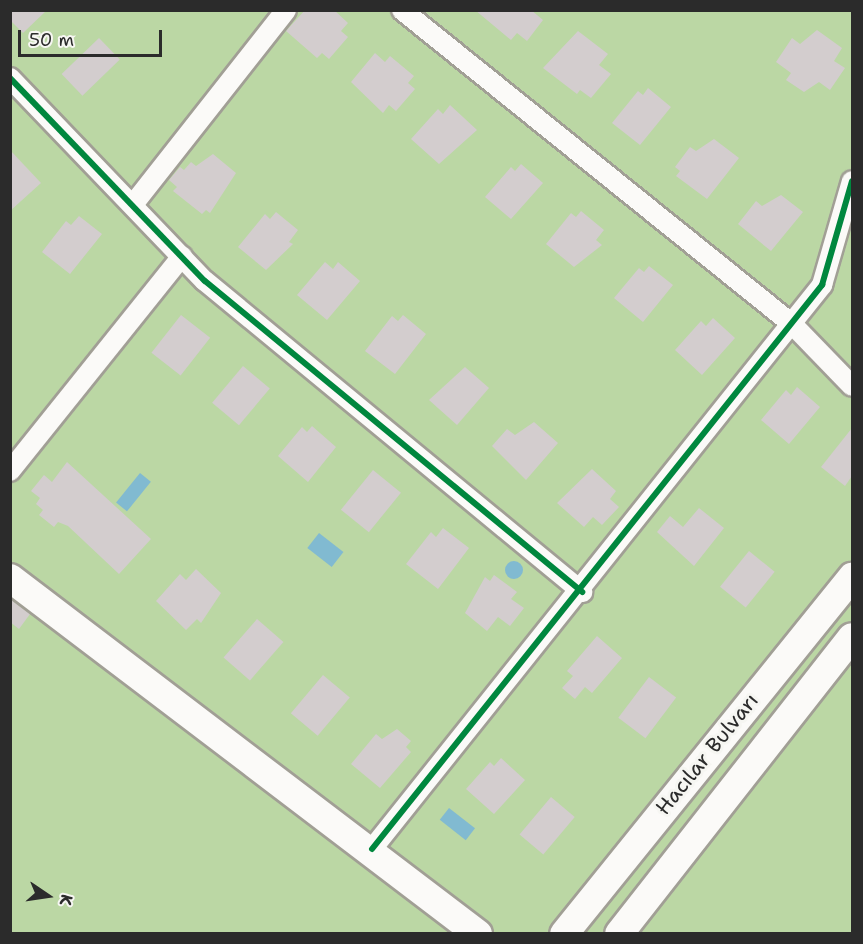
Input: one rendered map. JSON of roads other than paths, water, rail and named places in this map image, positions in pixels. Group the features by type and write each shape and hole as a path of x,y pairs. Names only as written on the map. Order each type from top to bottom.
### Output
{"main road":[{"name":"Hacılar Bulvarı","path":"564,933 852,577"},
{"path":"10,578 372,849 478,933"},
{"name":"Hacılar Bulvarı","path":"619,933 852,637"}],"street":[{"path":"135,202 286,10"},
{"path":"402,10 792,324 852,386"},
{"path":"10,78 135,202 205,281 582,592"},
{"path":"372,849 582,592 822,285 852,181"},
{"path":"10,471 182,256"}],"water":[{"path":"140,473 151,482 127,511 116,503"},
{"path":"319,533 343,552 332,567 307,548"},
{"path":"514,561 520,564 523,570 520,576 514,579 508,576 505,570 508,564"},
{"path":"449,808 475,828 466,840 440,820"}]}
